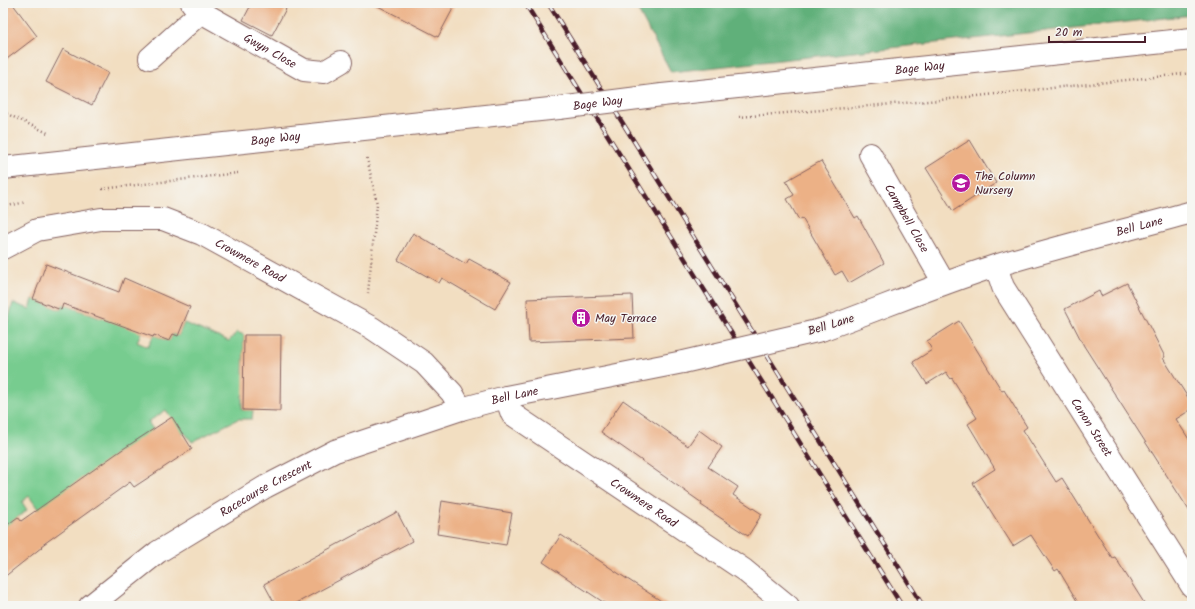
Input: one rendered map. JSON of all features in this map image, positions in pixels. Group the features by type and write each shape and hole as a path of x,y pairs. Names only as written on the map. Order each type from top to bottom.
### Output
{"street":[{"name":"Gwyn Close","path":"150,58 197,8 304,70 324,72 341,62"},
{"name":"Bage Way","path":"3,168 559,108 662,94 1192,39"},
{"name":"Campbell Close","path":"870,154 944,283"},
{"name":"Bell Lane","path":"461,409 506,397 682,362 821,330 944,283 996,266 1192,212"},
{"name":"Crowmere Road","path":"3,248 37,230 102,219 163,220 202,234 372,328 424,363 452,393 461,409"},
{"name":"Canon Street","path":"996,266 1003,287 1192,586"},
{"name":"Crowmere Road","path":"506,397 512,414 744,570 788,606"},
{"name":"Racecourse Crescent","path":"90,606 158,552 265,487 335,451 461,409"}],"path":[{"path":"734,118 940,100 1192,73"},
{"path":"3,112 50,134"},
{"path":"360,159 367,158 377,204 368,293"},
{"path":"96,190 245,172"},
{"path":"3,206 26,202"}],"green space":[{"path":"634,3 1192,3 1192,15 671,72"},
{"path":"33,299 61,310 63,304 102,319 105,314 146,321 137,342 148,347 154,335 169,341 173,334 178,336 184,323 229,341 237,332 244,335 243,373 248,373 248,394 242,395 242,410 253,410 252,419 238,419 192,442 185,433 182,434 166,410 148,422 157,435 130,445 113,456 127,477 38,509 29,496 22,502 27,510 4,528 3,339 13,303 30,309"}],"building":[{"path":"3,3 12,3 37,36 3,62"},
{"path":"252,3 289,3 272,35 243,20"},
{"path":"372,3 456,3 438,37"},
{"path":"63,49 108,73 92,105 46,82"},
{"path":"970,140 996,183 953,211 926,168"},
{"path":"821,161 855,218 858,216 884,263 849,283 842,271 835,275 802,218 799,220 787,199 794,195 786,181"},
{"path":"413,233 466,264 469,259 511,282 495,309 442,278 439,283 398,260"},
{"path":"46,264 119,292 124,278 190,307 178,336 173,334 169,341 154,335 153,337 63,304 61,310 33,299"},
{"path":"1127,283 1165,357 1163,358 1192,404 1192,409 1176,419 1192,444 1192,515 1084,346 1065,309 1099,291 1101,296"},
{"name":"May Terrace","path":"632,295 634,338 529,342 527,299"},
{"path":"959,321 1002,391 1004,390 1027,427 1023,430 1056,482 1062,478 1112,558 1115,557 1146,606 1080,606 1058,569 1055,571 1031,535 1013,546 973,483 995,469 968,424 977,418 952,378 951,379 946,372 927,384 913,362 932,350 927,341"},
{"path":"244,335 281,335 280,411 243,410"},
{"path":"623,400 688,446 699,430 722,447 708,467 738,487 733,495 762,514 748,536 701,505 702,503 601,432"},
{"path":"172,417 192,449 134,487 130,482 41,546 42,547 3,578 3,528 18,517 21,521 123,449"},
{"path":"442,501 512,513 506,545 437,534"},
{"path":"397,512 412,541 291,606 276,606 264,584"},
{"path":"561,535 669,606 609,606 543,562"}],"railway":[{"path":"525,3 902,606"},
{"path":"548,3 923,606"}],"place":[{"name":"The Column Nursery","path":"961,183"},
{"name":"May Terrace","path":"581,318"}]}
